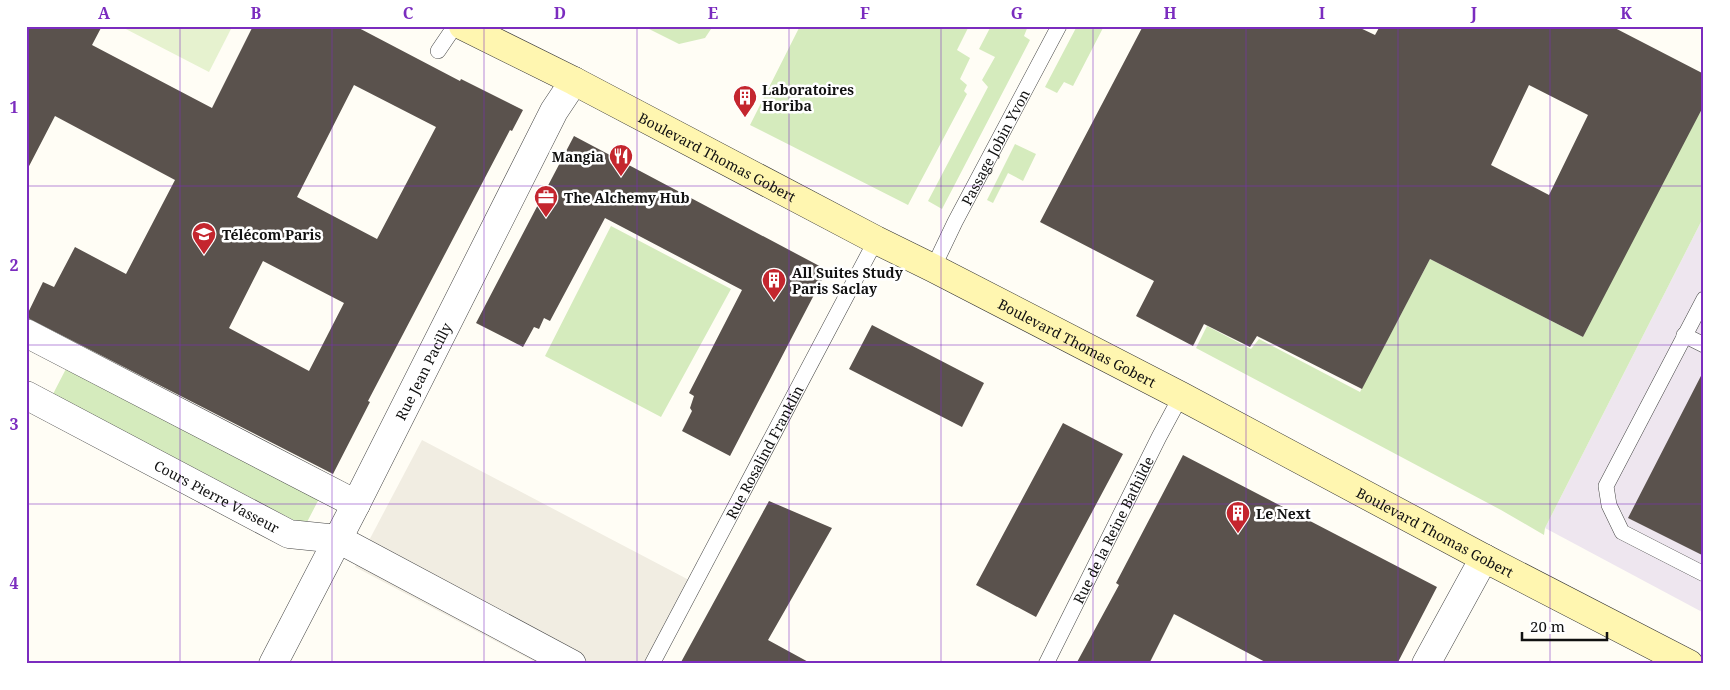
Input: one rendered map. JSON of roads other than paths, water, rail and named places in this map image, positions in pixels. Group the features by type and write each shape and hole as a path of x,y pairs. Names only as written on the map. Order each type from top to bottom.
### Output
{"main road":[{"name":"Boulevard Thomas Gobert","path":"464,26 1181,396 1484,558 1689,664"}],"street":[{"name":"Rue Jean Pacilly","path":"273,664 356,504 554,111 574,82"},
{"path":"26,333 356,504"},
{"name":"Cours Pierre Vasseur","path":"26,395 289,534 338,539 572,664"},
{"path":"1426,664 1484,558"}],"lane":[{"path":"438,51 456,26"},
{"name":"Passage Jobin Yvon","path":"933,268 955,222 1059,26"},
{"name":"Rue Rosalind Franklin","path":"652,664 876,240"},
{"path":"1704,299 1606,486 1609,505 1622,532 1704,574"},
{"path":"1684,335 1704,345"},
{"name":"Rue de la Reine Bathilde","path":"1046,664 1181,396"}],"place":[{"name":"Laboratoires Horiba","path":"745,118"},
{"name":"Mangia","path":"621,177"},
{"name":"The Alchemy Hub","path":"546,218"},
{"name":"Télécom Paris","path":"204,255"},
{"name":"All Suites Study Paris Saclay","path":"774,301"},
{"name":"Le Next","path":"1238,534"}]}
